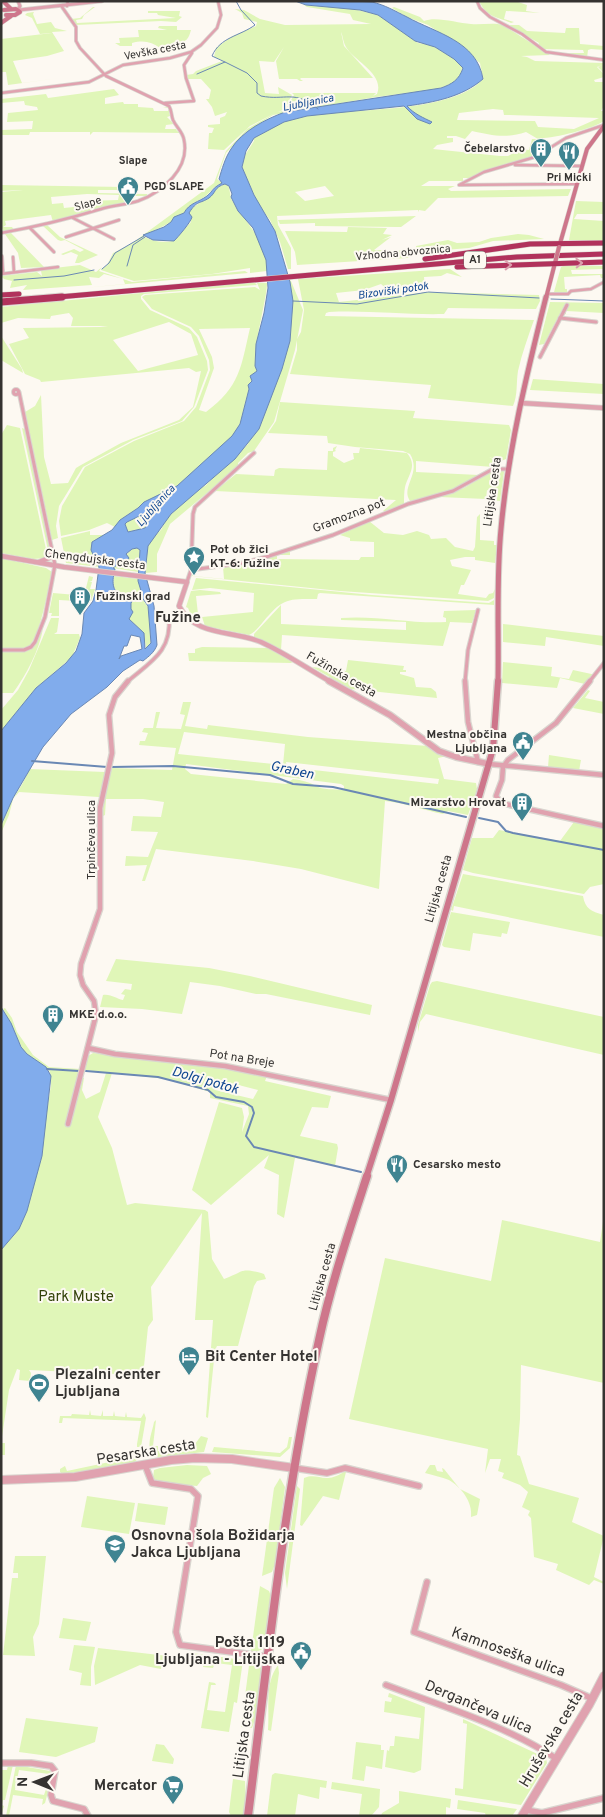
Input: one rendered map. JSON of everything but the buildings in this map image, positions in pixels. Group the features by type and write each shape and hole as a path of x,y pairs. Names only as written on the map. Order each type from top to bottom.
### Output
{"highway":[{"path":"385,264 517,246 604,243"},
{"name":"Vzhodna obvoznica","path":"293,274 516,253 604,252"},
{"name":"Vzhodna obvoznica","path":"293,274 346,272 517,257 604,252"},
{"path":"346,272 556,262 604,262"},
{"name":"A1","path":"1,300 47,294 293,274"},
{"name":"A1","path":"1,300 37,299 247,278"}],"main road":[{"path":"1,22 4,3 16,10"},
{"path":"3,13 16,10"},
{"path":"1,22 11,16 16,10"},
{"path":"3,13 11,16"},
{"name":"Litijska cesta","path":"248,1816 294,1468 313,1365 330,1295 391,1100 489,764 496,722 501,529 509,469 533,346 560,245 582,166 591,142 604,125"}],"street":[{"path":"68,1 68,6"},
{"path":"19,3 16,10 62,7 102,1"},
{"name":"Vevška cesta","path":"1,93 94,81 124,65 161,60 193,52 201,47 218,28 220,21 218,1"},
{"path":"477,1 480,8 490,17 522,34 546,52 604,60"},
{"path":"62,7 76,27 76,41 80,48 106,76 164,103 194,101 186,78 184,65 193,52"},
{"name":"Slape","path":"1,233 73,218 104,208 145,199 161,190 179,170 186,153 185,140 181,130 172,119 172,111 169,106 164,103"},
{"path":"577,184 459,185 484,172 539,155 573,134 604,125"},
{"path":"511,165 582,166"},
{"path":"73,218 114,239"},
{"path":"66,238 119,220"},
{"path":"30,228 54,252"},
{"path":"2,256 2,273 58,267"},
{"path":"13,257 14,272"},
{"path":"547,294 568,294 571,291 595,288 604,282"},
{"path":"540,356 567,304"},
{"path":"560,318 596,322"},
{"path":"533,346 544,347"},
{"path":"1,650 24,650 31,647 35,642 45,617 55,565 18,393"},
{"path":"521,403 604,408"},
{"name":"Trpinčeva ulica","path":"68,1124 88,1048 96,1008 94,1001 81,982 80,975 81,964 100,909 100,808 111,760 109,715 115,696 123,685 162,652 170,630 170,617 180,610 180,602 191,570 193,514 195,507 237,470 254,452"},
{"name":"Gramozna pot","path":"191,570 242,563 266,557 333,535 404,506 453,491 493,469 509,469"},
{"path":"37,562 49,558 53,552"},
{"name":"Chengdujska cesta","path":"1,556 187,582"},
{"name":"Fužinska cesta","path":"180,610 188,620 204,628 244,636 266,644 390,715 439,751 456,757 489,764"},
{"path":"478,610 465,670 464,689 466,722 478,762"},
{"path":"604,662 566,712 508,760 503,767 502,780 496,796 501,803 604,826"},
{"path":"489,764 503,767 604,775"},
{"name":"Pot na Breje","path":"88,1048 103,1053 174,1058 238,1068 329,1085 391,1100"},
{"name":"Pesarska cesta","path":"1,1480 56,1480 102,1474 176,1460 208,1458 294,1468"},
{"path":"145,1465 152,1483 191,1489 198,1496 176,1632 179,1643 183,1646 270,1658"},
{"path":"294,1468 327,1473 345,1468 419,1486"},
{"name":"Kamnoseška ulica","path":"427,1582 414,1632 592,1699"},
{"name":"Hruševska cesta","path":"524,1813 604,1676"},
{"name":"Dergančeva ulica","path":"386,1685 495,1726 542,1749 557,1759"},
{"path":"1,1763 31,1762 51,1766 55,1772 51,1792 53,1801 84,1809 88,1816"},
{"path":"524,1813 542,1813 604,1798"}],"green space":[{"path":"479,1 515,1 527,5 526,11 540,13 506,11 504,19 514,22 511,23 489,14"},
{"path":"304,5 350,8 378,15 418,43 431,45 453,58 462,67 461,76 452,84 433,90 376,97 273,115 245,133 226,153 217,179 222,183 192,204 184,213 164,226 143,236 167,242 175,240 191,222 189,213 192,208 210,196 218,187 226,184 229,187 231,199 255,233 266,257 267,271 250,273 250,268 212,274 134,281 101,270 107,265 113,253 131,244 214,183 226,151 247,129 275,113 250,126 224,150 208,149 209,133 212,133 214,128 208,127 208,125 220,124 220,118 225,116 227,112 215,116 212,107 206,99 209,99 211,90 201,79 187,79 186,75 193,74 196,71 222,61 226,62 214,57 216,48 231,37 256,26 257,22 244,19 242,13 235,9 244,10 260,19 285,25 371,24 353,20 350,14","holes":["341,32 346,47 377,80 377,94 373,96 376,93 292,93 294,95 287,110 278,112 285,109 292,95 278,87 279,94 265,93 259,61 274,62 284,47 276,61 279,79 303,81 300,79 373,78 344,46"]},
{"path":"93,7 95,7 84,15 82,19 76,20 77,23 176,18 158,15 157,13 148,13 148,11 180,11 179,16 182,17 176,22 76,25 71,19 80,18"},
{"path":"394,7 420,17 424,21 440,19 471,24 503,25 550,55 521,56 535,61 604,63 604,73 598,67 602,65 597,67 604,74 604,77 594,80 595,82 604,82 604,106 601,111 604,111 604,121 572,133 538,138 544,139 541,148 547,149 538,155 470,178 463,178 463,181 429,181 421,186 455,186 448,189 451,191 571,189 568,196 438,198 425,211 419,210 419,212 418,210 277,216 278,225 291,248 291,269 288,269 280,242 270,220 258,204 242,167 245,155 254,141 253,138 285,121 298,118 319,114 396,108 447,99 467,91 483,79 480,63 451,40 428,25 407,17 392,8","holes":["493,109 503,110 504,115 599,118 574,129 538,127 535,121 457,120 459,113","472,131 505,136 526,132 538,139 532,139 529,150 521,149 508,156 433,149 437,145 453,142 453,138 447,138 447,136 465,139","325,186 334,196 305,201 295,192"]},
{"path":"34,12 37,24 51,22 55,28 67,31 52,32 64,51 47,56 13,61 22,83 60,78 8,85 6,72 1,72 1,39 52,33 40,34 32,18 25,15"},
{"path":"519,25 527,31 565,33 566,28 579,28 580,44 604,46 604,50 588,50 587,58 553,53 584,53 583,50 543,49 538,45 539,43 509,26"},
{"path":"159,26 177,26 177,30 191,30 186,40 174,42 172,46 164,46 163,48 144,42 132,43 132,46 120,46 115,43 120,43 119,38 139,37 138,30 167,30 158,28"},
{"path":"114,89 119,95 105,98 105,104 123,102 124,104 138,104 138,107 153,108 154,111 168,111 168,108 163,108 168,107 170,116 167,117 174,124 166,125 165,129 176,129 181,133 93,132 90,135 90,132 30,132 29,135 1,135 1,130 32,129 33,121 7,122 8,113 38,110 37,107 25,105 24,101 1,103 1,99 46,94 48,98"},
{"path":"1,185 124,187 123,190 98,190 98,193 147,194 147,196 123,196 123,200 127,200 128,203 53,222 51,215 5,221 6,225 3,227 12,227 14,230 1,233 3,230 1,226 1,192 23,190 1,191","holes":["87,194 119,195 118,200 87,201 83,203 83,206 64,208 63,203 52,204 51,197"]},
{"path":"576,201 604,202 604,214 577,214 574,219 604,221 604,241 569,240"},
{"path":"416,216 401,227 315,226 315,223 280,224 278,220"},
{"path":"47,225 60,237 98,255 75,263 78,255 71,252 61,254 74,249 80,252 84,250 65,240 58,240 43,226"},
{"path":"348,227 387,228 383,234 392,235 382,240 391,237 374,250 417,251 416,246 448,240 457,243 479,242 491,238 518,234 544,239 493,241 469,248 421,252 407,258 297,265 295,252 285,231 347,232"},
{"path":"11,233 44,267 21,268 18,253 5,234"},
{"path":"80,265 96,272 102,267 99,271 123,279 104,274 99,278 89,277 92,285 23,290 27,285 10,288 12,281 1,276 37,272 42,276 41,271 3,274"},
{"path":"604,266 604,269 571,270 572,274 604,274 604,278 601,278 600,275 564,277 567,294 554,292 561,267"},
{"path":"450,269 462,277 447,273 441,276 424,277 425,288 422,291 392,294 381,284 364,290 336,293 339,302 428,292 539,295 540,301 536,309 448,308 444,314 329,312 325,316 534,320 517,375 516,398 513,406 428,398 431,385 290,374 297,350 297,339 301,332 304,310 298,279"},
{"path":"245,271 248,273 83,288 125,284 123,279 132,282"},
{"path":"289,280 303,310 295,350 274,422 254,451 248,453 238,463 238,467 170,524 157,554 157,572 145,573 148,546 153,537 161,530 167,518 199,488 205,486 248,444"},
{"path":"242,283 255,283 257,285 144,294 141,296 141,299 150,310 189,328 197,337 207,361 208,370 194,407 182,421 133,440 83,467 59,506 56,526 58,538 52,540 25,412 35,406 41,395 44,457 51,484 68,483 76,468 81,465 121,443 179,420 193,407 201,371 196,372 189,368 41,382 25,374 9,344 29,338 23,328 108,326 71,326 73,318 69,313 51,316 50,319 18,318 1,323 1,307","holes":["169,322 191,334 198,355 138,371 113,340"]},
{"path":"257,283 267,283 255,355 257,371 248,386 249,389 240,424 235,434 177,486 144,502 120,520 115,527 107,523 89,530 61,536 59,521 62,506 85,467 134,441 184,421 196,407 210,370 209,360 199,336 191,327 152,309 142,297 145,295 255,287 260,290","holes":["250,328 241,365 232,385 226,394 206,412 199,410 214,368 212,357 199,329"]},
{"path":"550,302 604,303 604,313 566,311 566,314 582,315 563,314 568,304 565,304 544,344 539,345"},
{"path":"1,336 22,369 23,373 1,360"},
{"path":"533,379 604,384 604,394 530,390"},
{"path":"280,402 415,411 413,418 509,425 511,430 506,459 501,461 489,457 499,462 501,466 493,467 416,461 416,472 479,475 449,491 410,501 407,491 414,468 410,454 403,451 328,443 327,436 268,433 276,421"},
{"path":"7,425 20,428 47,554 45,558 33,559 1,553 1,435"},
{"path":"22,428 25,429 51,552 49,555"},
{"path":"337,446 333,456 344,463 354,459 353,453 359,453 360,448 407,453 412,466 405,487 404,504 383,511 396,500 215,491 236,474 274,476 275,470 279,468 327,470 328,451 333,451 333,448"},
{"path":"494,470 503,470 504,472 500,501 488,500 489,491 487,490 486,499 439,497 464,488"},
{"path":"152,510 155,511 145,528 128,532 125,524 127,522"},
{"path":"480,514 480,540 494,541 494,545 497,545 495,563 475,560 475,557 450,560 452,566 471,570 464,585 461,585 458,594 486,598 495,589 494,598 488,601 340,591 192,576 194,572 194,576 224,579 223,567 266,560 266,558 290,550 290,555 277,555 277,559 359,560 361,557 374,557 374,542 350,541 350,538 340,535 369,521 384,533 403,535 417,531 429,535 431,539 446,538 455,547 473,551 475,547 477,517"},
{"path":"90,531 90,535 104,535 92,542 91,550 99,567 66,563 61,538"},
{"path":"137,548 140,550 138,572 113,568 132,549"},
{"path":"1,558 46,568 52,572 40,624 32,642 25,648 1,649"},
{"path":"89,576 93,577 92,581 89,581 92,582 90,589 95,589 91,601 86,601 86,598 76,598 76,601 59,600 59,616 51,616 52,613 49,613 53,593 88,596 88,593 85,592"},
{"path":"114,576 138,579 141,593 133,596 121,594 113,585"},
{"path":"196,578 372,595 489,603 494,600 494,605 320,593 317,599 299,599 281,604 249,635 205,626 202,617 253,612 254,593 210,588 192,590"},
{"path":"191,591 220,592 221,594 196,596 198,614 191,615 186,607"},
{"path":"136,597 141,597 148,607 151,644 146,648 144,633 129,619 130,603"},
{"path":"281,605 281,624 406,630 406,622 341,620 341,618 446,622 446,618 443,617 444,611 476,610 472,623 450,622 443,646 282,635 281,650 254,637 254,634"},
{"path":"51,618 59,618 57,632 54,634 79,634 80,638 72,657 36,688 1,731 1,710 18,690 29,670"},
{"path":"503,624 604,636 604,646 546,637 545,646 503,642"},
{"path":"43,629 35,654 18,686 13,693 1,693 1,652 27,650 35,643"},
{"path":"202,647 270,648 294,661 291,663 189,661 188,653 195,653 195,649"},
{"path":"348,660 404,666 403,670 406,670 406,672 400,672 400,674 414,678 416,687 431,688 436,692 437,698 351,689 312,667 346,671"},
{"path":"503,662 552,667 551,676 569,679 573,670 596,675 589,685 560,678 557,688 502,683"},
{"path":"588,690 590,691 585,698 604,702 604,714 573,708"},
{"path":"183,702 191,702 185,726 207,729 208,725 308,737 428,746 447,756 438,758 444,779 476,783 477,789 468,815 448,811 443,814 385,801 379,889 301,869 156,849 145,881 142,881 147,865 125,866 126,856 148,857 158,832 131,831 133,816 161,817 164,802 143,799 106,799 105,815 103,816 103,801 112,768 172,770 176,748 139,745 140,741 145,741 148,733 142,732 144,728 153,728 156,712 160,712 156,728 181,729 185,715 180,714","holes":["184,732 285,744 283,765 178,754","286,762 439,779 438,784 287,767","186,764 341,784 344,786 344,789 322,788 305,781 293,779 286,784 191,774 185,769"]},
{"path":"549,755 581,760 579,771 548,767"},
{"path":"29,769 105,772 99,797 19,792 13,798 22,785"},
{"path":"13,799 9,815 1,833 4,816"},
{"path":"574,822 604,828 604,884 590,887 584,894 463,870 472,838 493,838 499,830 560,841"},
{"path":"463,874 583,896 585,904 590,909 604,915 604,937 454,906 453,911 451,910"},
{"path":"451,912 510,922 507,934 502,933 501,937 473,933 470,951 444,947 442,945"},
{"path":"116,959 209,968 250,976 372,1005 370,1015 266,994 256,994 190,982 182,1014 142,1009 100,1007 103,995 123,1000 125,995 121,994 125,989 131,990 132,984 106,981"},
{"path":"437,981 604,1017 604,1055 426,1014 420,1022 418,1032 418,1025 430,985 432,982"},
{"name":"Park Muste","path":"5,1008 12,1018 17,1032 33,1055 49,1067 81,1069 79,1078 84,1078 82,1090 86,1099 100,1092 106,1073 112,1073 98,1117 112,1148 127,1205 135,1203 205,1210 208,1212 212,1259 224,1279 246,1270 264,1274 266,1279 257,1281 254,1286 238,1346 217,1346 215,1350 208,1418 206,1417 213,1320 195,1320 202,1213 151,1287 153,1320 148,1327 144,1366 137,1375 29,1370 31,1373 30,1381 19,1380 20,1370 17,1369 9,1390 1,1443 1,1250 19,1229 42,1156 51,1085 50,1072 46,1067 24,1052 3,1009"},
{"path":"93,1053 195,1063 267,1076 265,1081 331,1096 328,1108 312,1107 300,1136 337,1144 335,1166 295,1158 284,1218 277,1214 279,1175 264,1168 269,1155 211,1205 192,1190 219,1102 242,1108 244,1117 242,1132 249,1114 248,1106 210,1098 210,1092 166,1079 84,1070 88,1056","holes":["219,1080 258,1090 253,1099 215,1090"]},
{"path":"604,1215 604,1383 521,1365 517,1455 520,1456 529,1484 579,1498 572,1522 604,1536 594,1577 604,1582 604,1584 594,1580 589,1585 556,1570 558,1564 534,1557 531,1518 528,1515 530,1511 522,1507 528,1492 520,1485 502,1478 504,1473 498,1471 501,1459 490,1459 485,1473 488,1449 349,1419 385,1258 491,1281 502,1220 600,1242"},
{"path":"90,1410 91,1415 101,1416 103,1410 103,1416 113,1416 114,1411 115,1416 125,1417 126,1412 127,1417 141,1418 144,1413 146,1418 141,1447 137,1447 137,1444 141,1421 63,1418 62,1423 59,1423 60,1416 71,1416 72,1414 89,1415"},
{"path":"156,1420 153,1446 158,1446 158,1451 182,1450 184,1441 187,1441 187,1444 195,1444 201,1436 208,1438 204,1452 158,1457 153,1454 150,1442"},
{"path":"289,1437 292,1437 290,1448 280,1457 212,1452 214,1447 280,1453 287,1447"},
{"path":"1,1443 5,1443 5,1455 1,1455"},
{"path":"140,1450 138,1459 132,1464 64,1475 60,1472 60,1469 65,1466 67,1471 138,1456 138,1451"},
{"path":"187,1465 207,1466 211,1474 203,1478 197,1486 159,1483 153,1478 154,1470"},
{"path":"430,1465 435,1465 437,1471 443,1472 442,1468 444,1469 460,1489 449,1480 425,1473"},
{"path":"346,1472 339,1500 323,1496 302,1526 300,1525 304,1478 314,1476 331,1478"},
{"path":"280,1478 285,1487 275,1564 272,1572 262,1576 274,1488"},
{"path":"297,1486 300,1489 287,1589 285,1573"},
{"path":"460,1489 480,1499 477,1515 471,1517 470,1506"},
{"path":"87,1496 135,1503 129,1534 81,1527"},
{"path":"138,1503 168,1507 165,1525 135,1521"},
{"path":"15,1556 46,1556 39,1624 33,1637 35,1656 3,1655 12,1578 18,1578 18,1573 13,1573"},
{"path":"260,1586 269,1591 272,1599 266,1645 261,1650 251,1651"},
{"path":"63,1618 91,1622 86,1641 59,1638"},
{"path":"74,1645 95,1647 91,1667 91,1686 80,1685 82,1673 69,1670"},
{"path":"98,1648 168,1656 167,1662 162,1661 161,1669 140,1665 95,1685 94,1666"},
{"path":"192,1653 243,1660 237,1703 234,1702 229,1732 201,1728 209,1682 216,1685 211,1685 207,1710 225,1712 232,1665 215,1663 213,1668 203,1667 205,1658 187,1655"},
{"path":"250,1658 256,1660 263,1669 257,1713 252,1728 241,1727"},
{"path":"278,1665 279,1673 271,1731 268,1730 268,1697 271,1680"},
{"path":"389,1693 425,1707 421,1770 414,1773 385,1767 387,1750 389,1751 390,1746 394,1746 395,1736 419,1739 421,1718 384,1712 385,1701 391,1702 392,1698 388,1697"},
{"path":"26,1718 98,1727 95,1742 56,1757 19,1752"},
{"path":"463,1719 546,1758 547,1763 521,1805 455,1795 455,1788 463,1789 467,1724 463,1723"},
{"path":"356,1742 381,1745 381,1750 384,1750 382,1769 366,1766 364,1781 352,1779"},
{"path":"156,1744 164,1745 174,1759 173,1764 152,1761"},
{"path":"8,1765 13,1765 5,1800 3,1800 2,1805 4,1806 1,1816 1,1770 7,1770"},
{"path":"16,1765 50,1771 52,1775 48,1780 49,1774 19,1770 15,1790 44,1795 46,1789 48,1792 45,1803 42,1805 43,1799 13,1795 9,1816 6,1816"},
{"path":"275,1773 327,1781 326,1788 320,1787 319,1799 298,1794 295,1816 267,1816 272,1775"},
{"path":"233,1779 245,1781 246,1801 243,1816 231,1816 229,1812"},
{"path":"332,1782 380,1789 379,1807 371,1816 359,1816 362,1794 331,1789"},
{"path":"399,1791 451,1799 450,1808 446,1807 446,1816 381,1816 382,1813 399,1803"},
{"path":"458,1800 517,1809 512,1816 486,1816 485,1813 457,1809"}],"water":[{"name":"Ljubljanica","path":"295,1 363,1 386,6 454,40 464,47 479,66 483,79 457,94 407,106 416,114 432,122 430,124 417,119 404,106 307,116 284,122 254,138 246,151 242,167 254,195 275,231 290,282 293,301 290,341 282,369 259,429 235,459 171,514 148,546 145,573 154,606 157,645 154,650 143,661 140,660 123,671 107,687 71,714 43,747 13,798 1,825 1,731 36,688 66,663 76,651 82,634 84,613 93,601 96,590 99,567 91,550 92,542 112,530 120,520 144,502 177,486 232,436 240,424 249,389 248,385 252,381 250,376 257,371 255,366 256,344 268,288 266,260 253,228 238,211 231,197 232,194 229,186 225,184 217,188 209,198 194,206 189,213 192,217 191,219 174,241 153,240 143,235 164,227 174,217 184,213 194,203 207,196 222,183 219,179 231,149 241,137 262,122 285,112 441,88 455,81 463,68 454,59 435,47 415,41 378,15 360,10 306,5","holes":["152,510 155,510 145,528 128,532 125,524","137,548 140,550 138,581 142,594 130,593 123,597 114,589 115,569 113,568 117,565 124,566 129,558 126,554 132,549","136,596 141,596 148,606 151,643 145,649 144,633 129,619 133,612 131,603","131,635 140,637 142,649 121,656 119,659 124,646 127,646"]},
{"path":"1,1007 11,1023 21,1047 27,1054 46,1067 51,1076 42,1156 27,1211 19,1229 1,1250"}],"waterway":[{"path":"225,62 212,56 220,45 255,25 241,10 236,1"},
{"path":"197,74 225,62"},
{"name":"Ljubljanica","path":"225,62 247,73 257,83 257,93 261,96 296,97 303,99 318,109"},
{"path":"102,269 109,263 115,253 144,236"},
{"path":"127,266 133,245 145,237"},
{"path":"14,280 64,276 94,270"},
{"name":"Bizoviški potok","path":"293,301 357,304 428,292 539,298"},
{"path":"551,299 604,301"},
{"path":"32,761 107,767"},
{"name":"Graben","path":"111,767 173,766 270,775 293,784 333,787 466,817"},
{"name":"Graben","path":"479,818 498,822 506,831 513,833 604,850"},
{"name":"Dolgi potok","path":"47,1069 79,1071"},
{"name":"Dolgi potok","path":"86,1071 158,1077 208,1090 216,1097 244,1102 252,1107 254,1113 246,1136 254,1147 361,1172"}],"place":[{"name":"Čebelarstvo","path":"541,168"},
{"name":"Pri Micki","path":"569,171"},
{"name":"PGD SLAPE","path":"128,206"},
{"name":"Pot ob žici KT-6: Fužine","path":"194,576"},
{"name":"Fužinski grad","path":"80,616"},
{"name":"Mestna občina Ljubljana","path":"523,761"},
{"name":"Mizarstvo Hrovat","path":"522,822"},
{"name":"MKE d.o.o.","path":"53,1034"},
{"name":"Cesarsko mesto","path":"397,1184"},
{"name":"Bit Center Hotel","path":"189,1376"},
{"name":"Plezalni center Ljubljana","path":"39,1403"},
{"name":"Osnovna šola Božidarja Jakca Ljubljana","path":"115,1564"},
{"name":"Pošta 1119 Ljubljana - Litijska","path":"301,1671"},
{"name":"Mercator","path":"173,1805"}],"district":[{"name":"Slape","path":"133,161"},
{"name":"Fužine","path":"178,618"}]}
